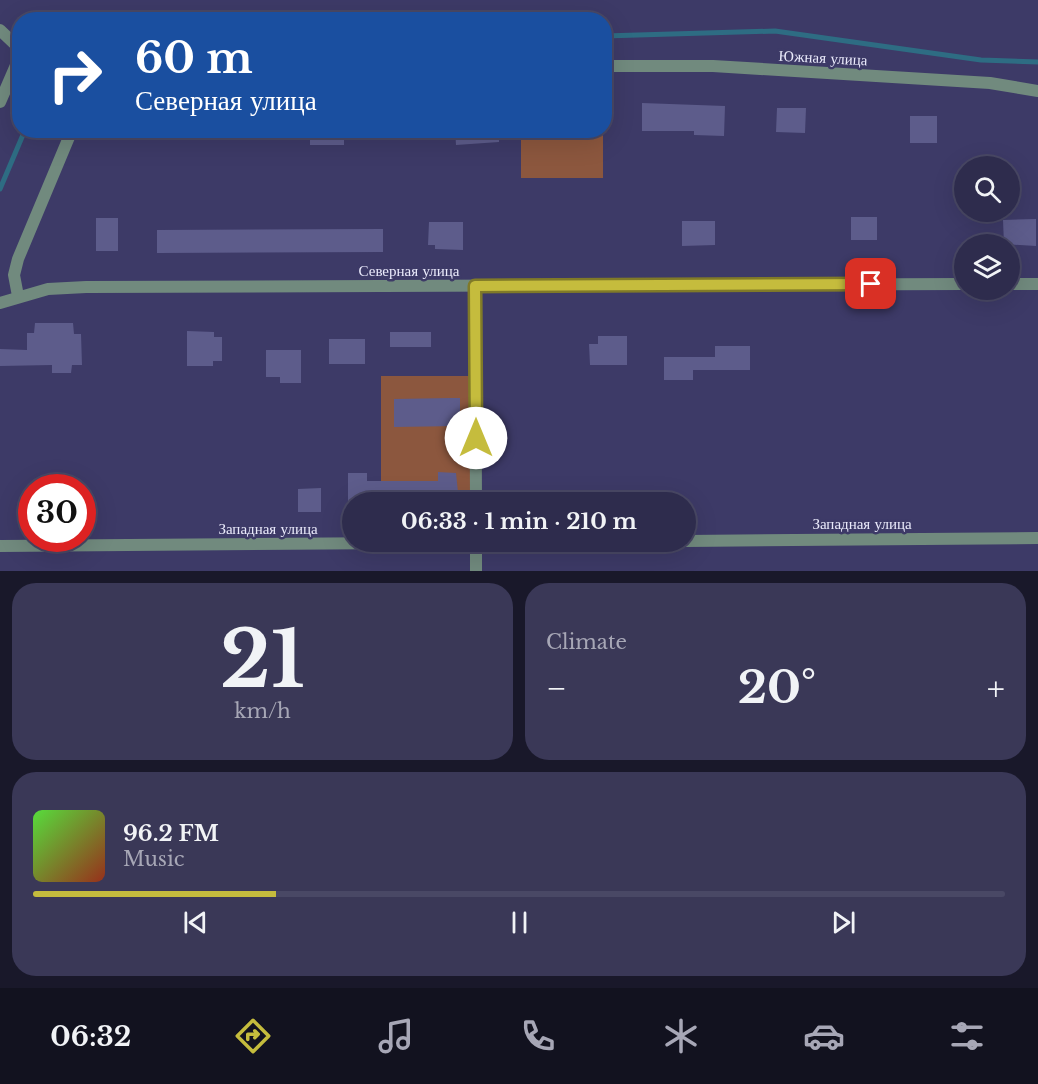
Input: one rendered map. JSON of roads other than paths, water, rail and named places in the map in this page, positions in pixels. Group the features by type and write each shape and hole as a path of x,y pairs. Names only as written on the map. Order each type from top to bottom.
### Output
{"street":[{"path":"0,30 12,41"},
{"name":"Южная улица","path":"612,66 759,69 990,83 1038,91"},
{"path":"0,102 12,74"},
{"path":"18,296 14,286 18,259 69,138"},
{"name":"Северная улица","path":"0,303 48,289 86,287 954,284"},
{"path":"1020,284 1038,284"},
{"path":"475,286 476,492"},
{"name":"Западная улица","path":"696,541 1038,538"},
{"name":"Западная улица","path":"0,546 342,543"},
{"path":"476,552 476,571"}],"waterway":[{"path":"612,36 775,31 981,60 1038,62"},
{"path":"0,189 22,138"}]}
